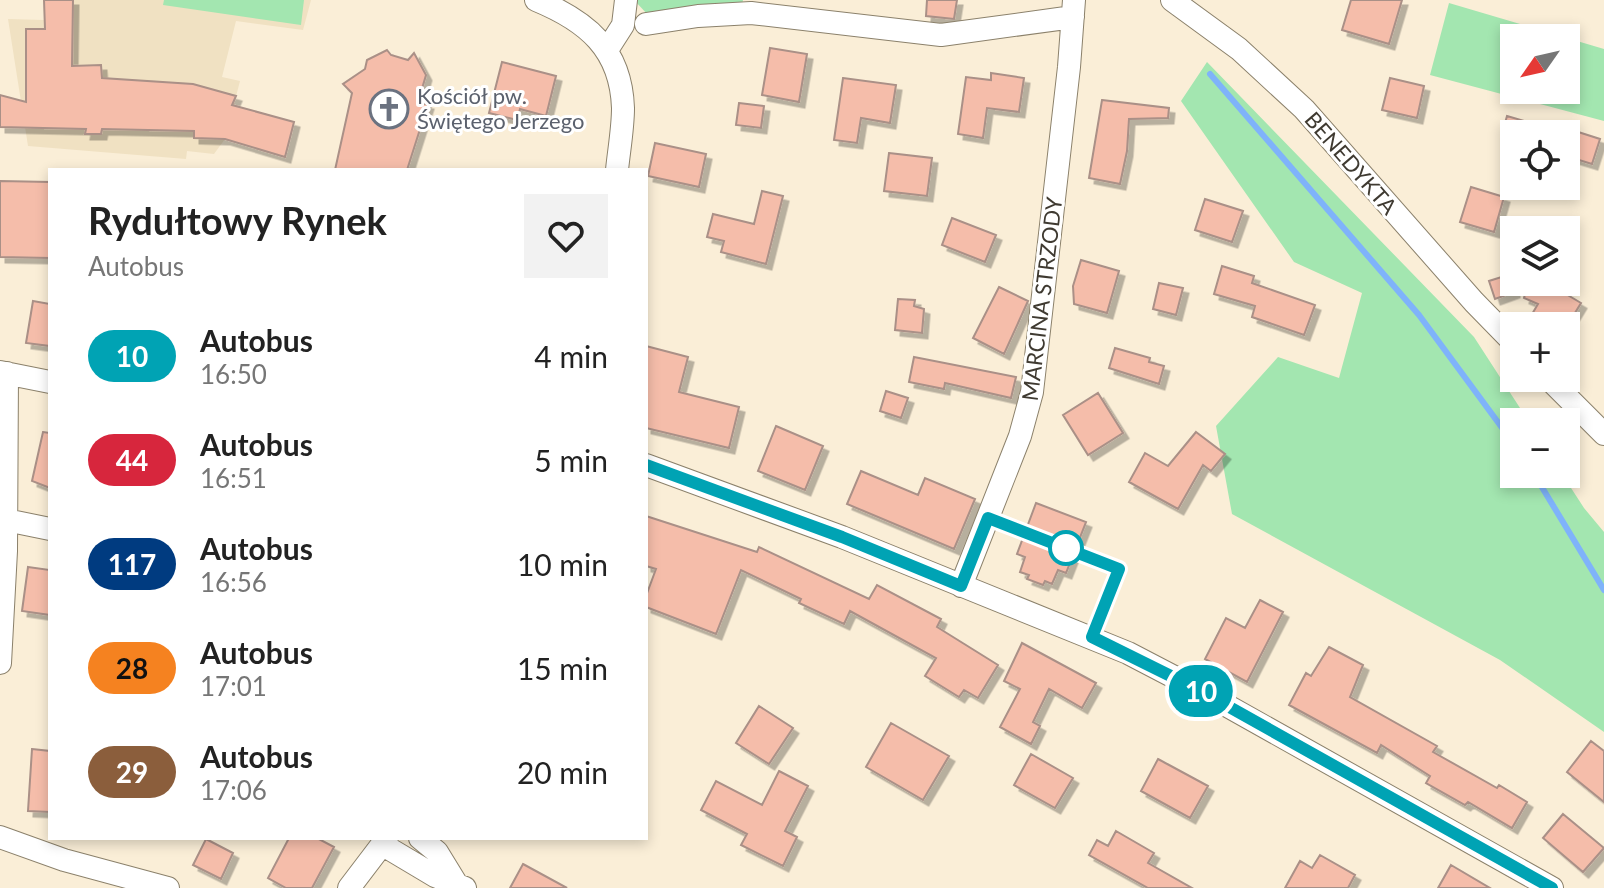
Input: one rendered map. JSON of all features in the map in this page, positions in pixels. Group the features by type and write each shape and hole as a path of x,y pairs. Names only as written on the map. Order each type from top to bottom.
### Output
{"street":[{"path":"536,0 583,24 607,50 619,82 623,108 617,168"},
{"path":"607,50 623,25 626,0"},
{"name":"BENEDYKTA","path":"1172,0 1239,49 1304,109 1500,329"},
{"path":"646,24 752,7 941,35 1074,8"},
{"name":"MARCINA STRZODY","path":"961,586 1030,404 1074,8"},
{"path":"0,663 6,551 4,373 48,382"},
{"path":"1562,392 1604,434"},
{"path":"648,466 842,537 1092,637 1163,670 1552,888"},
{"path":"6,520 48,529"},
{"path":"0,837 64,860 168,888"},
{"path":"422,840 437,852 460,885"},
{"path":"349,888 385,842 435,876 460,885"}],"shaded area":[{"path":"44,0 311,0 303,30 236,21 222,77 240,81 225,139 214,154 187,151 186,159 28,146 8,19 44,20"}],"green space":[{"path":"164,0 304,0 301,25 163,5"},
{"path":"634,0 743,0 742,4 649,16"},
{"path":"1449,3 1520,24 1500,24 1500,94 1430,75"},
{"path":"1580,42 1604,49 1604,121 1540,104 1580,104"},
{"path":"1207,62 1474,337 1500,377 1500,392 1510,392 1520,408 1500,408 1500,488 1571,488 1604,532 1604,732 1500,660 1232,514 1216,426 1278,357 1339,378 1362,293 1294,262 1181,101"}],"building":[{"path":"44,0 73,0 72,66 101,65 102,78 193,84 236,96 232,105 294,122 285,157 225,139 194,138 194,131 102,129 101,134 85,134 86,129 0,127 0,95 26,102 26,29 45,29"},
{"path":"927,0 957,0 954,19 926,16"},
{"path":"1351,0 1402,0 1389,44 1342,30"},
{"path":"770,48 807,54 799,102 762,95"},
{"name":"Kościół pw. Świętego Jerzego","path":"387,50 391,55 408,60 414,53 426,75 421,92 427,93 425,104 428,104 408,168 335,168 352,93 343,84 365,69 367,60"},
{"path":"502,62 556,76 546,116 520,109 517,120 489,113"},
{"path":"991,73 1024,78 1019,112 987,108 983,138 958,134 966,77 991,80"},
{"path":"843,78 896,85 890,123 861,118 857,143 834,140"},
{"path":"1390,78 1424,86 1417,118 1382,110"},
{"path":"1102,100 1169,108 1168,118 1129,119 1127,151 1120,184 1089,178"},
{"path":"739,103 764,106 761,128 736,125"},
{"path":"1580,133 1600,139 1592,164 1580,160"},
{"path":"655,143 706,154 699,187 648,176"},
{"path":"889,153 932,158 927,196 884,191"},
{"path":"0,181 48,182 48,258 0,257"},
{"path":"1471,187 1500,196 1500,200 1503,200 1494,232 1460,222"},
{"path":"762,191 783,196 766,264 721,252 724,241 707,237 713,214 754,224"},
{"path":"1205,199 1243,211 1232,242 1195,230"},
{"path":"952,218 996,235 985,262 942,245"},
{"path":"1081,260 1119,271 1107,313 1074,304 1073,286"},
{"path":"1222,266 1254,276 1252,283 1315,305 1304,335 1252,317 1255,306 1214,294"},
{"path":"1500,277 1500,296 1503,296 1495,299 1489,281"},
{"path":"1159,283 1183,288 1176,315 1153,309"},
{"path":"999,287 1028,301 1004,354 973,338"},
{"path":"1569,296 1581,303 1576,312 1533,312 1538,304 1524,298"},
{"path":"898,299 915,300 914,306 924,309 922,333 895,330"},
{"path":"33,301 48,304 48,346 26,343"},
{"path":"648,347 688,357 679,392 739,407 729,448 648,428"},
{"path":"1115,348 1150,358 1149,362 1164,366 1159,384 1109,368"},
{"path":"914,357 1016,377 1011,398 945,383 944,389 909,382"},
{"path":"886,391 908,398 901,418 880,411"},
{"path":"1098,393 1123,433 1088,455 1063,415"},
{"path":"776,426 823,446 805,490 758,471"},
{"path":"43,432 48,433 48,487 32,481"},
{"path":"1196,432 1225,454 1211,471 1203,465 1178,509 1129,482 1145,453 1168,466"},
{"path":"861,471 918,495 925,478 975,499 954,549 847,504"},
{"path":"1036,503 1086,522 1066,573 1058,570 1052,584 1045,581 1043,585 1027,579 1029,575 1020,572 1025,557 1017,554"},
{"path":"648,517 757,552 759,547 869,599 877,585 941,619 937,627 998,665 978,698 964,690 959,697 925,676 936,658 850,611 844,624 741,570 716,634 648,608 648,591 656,569 648,567"},
{"path":"28,567 48,570 48,615 22,611"},
{"path":"1260,600 1283,612 1247,682 1205,659 1226,618 1245,628"},
{"path":"1022,643 1096,683 1082,708 1049,689 1033,722 1040,726 1031,744 1000,727 1020,689 1004,681"},
{"path":"1329,647 1363,665 1350,697 1437,746 1433,752 1527,802 1512,828 1468,802 1465,805 1426,783 1430,776 1381,745 1377,753 1289,705 1306,673 1311,676"},
{"path":"759,706 793,728 769,764 736,743"},
{"path":"891,723 949,756 923,800 866,767"},
{"path":"1591,741 1604,751 1604,802 1567,772"},
{"path":"32,749 48,751 48,812 28,811"},
{"path":"1031,754 1073,778 1055,808 1014,785"},
{"path":"1158,759 1208,786 1190,818 1141,791"},
{"path":"779,771 808,786 785,831 797,837 783,866 741,845 747,834 701,810 716,781 762,805"},
{"path":"1563,814 1604,848 1583,872 1543,838"},
{"path":"1116,831 1154,853 1148,863 1192,888 1148,888 1089,855 1097,840 1108,846"},
{"path":"206,840 233,853 221,879 193,865"},
{"path":"288,840 321,840 334,847 312,888 286,888 268,878"},
{"path":"1320,855 1355,875 1348,888 1285,888 1300,861 1312,868"},
{"path":"523,864 567,888 510,888"},
{"path":"1451,865 1490,888 1438,888"}],"waterway":[{"path":"1210,74 1419,315 1500,425"},
{"path":"1542,488 1604,590"}],"bus line":[{"name":"10","path":"648,466 842,537 961,586 988,518 1119,569 1092,637 1199,690 1552,888"}],"place":[{"name":"Kościół pw. Świętego Jerzego","path":"389,109"}]}
